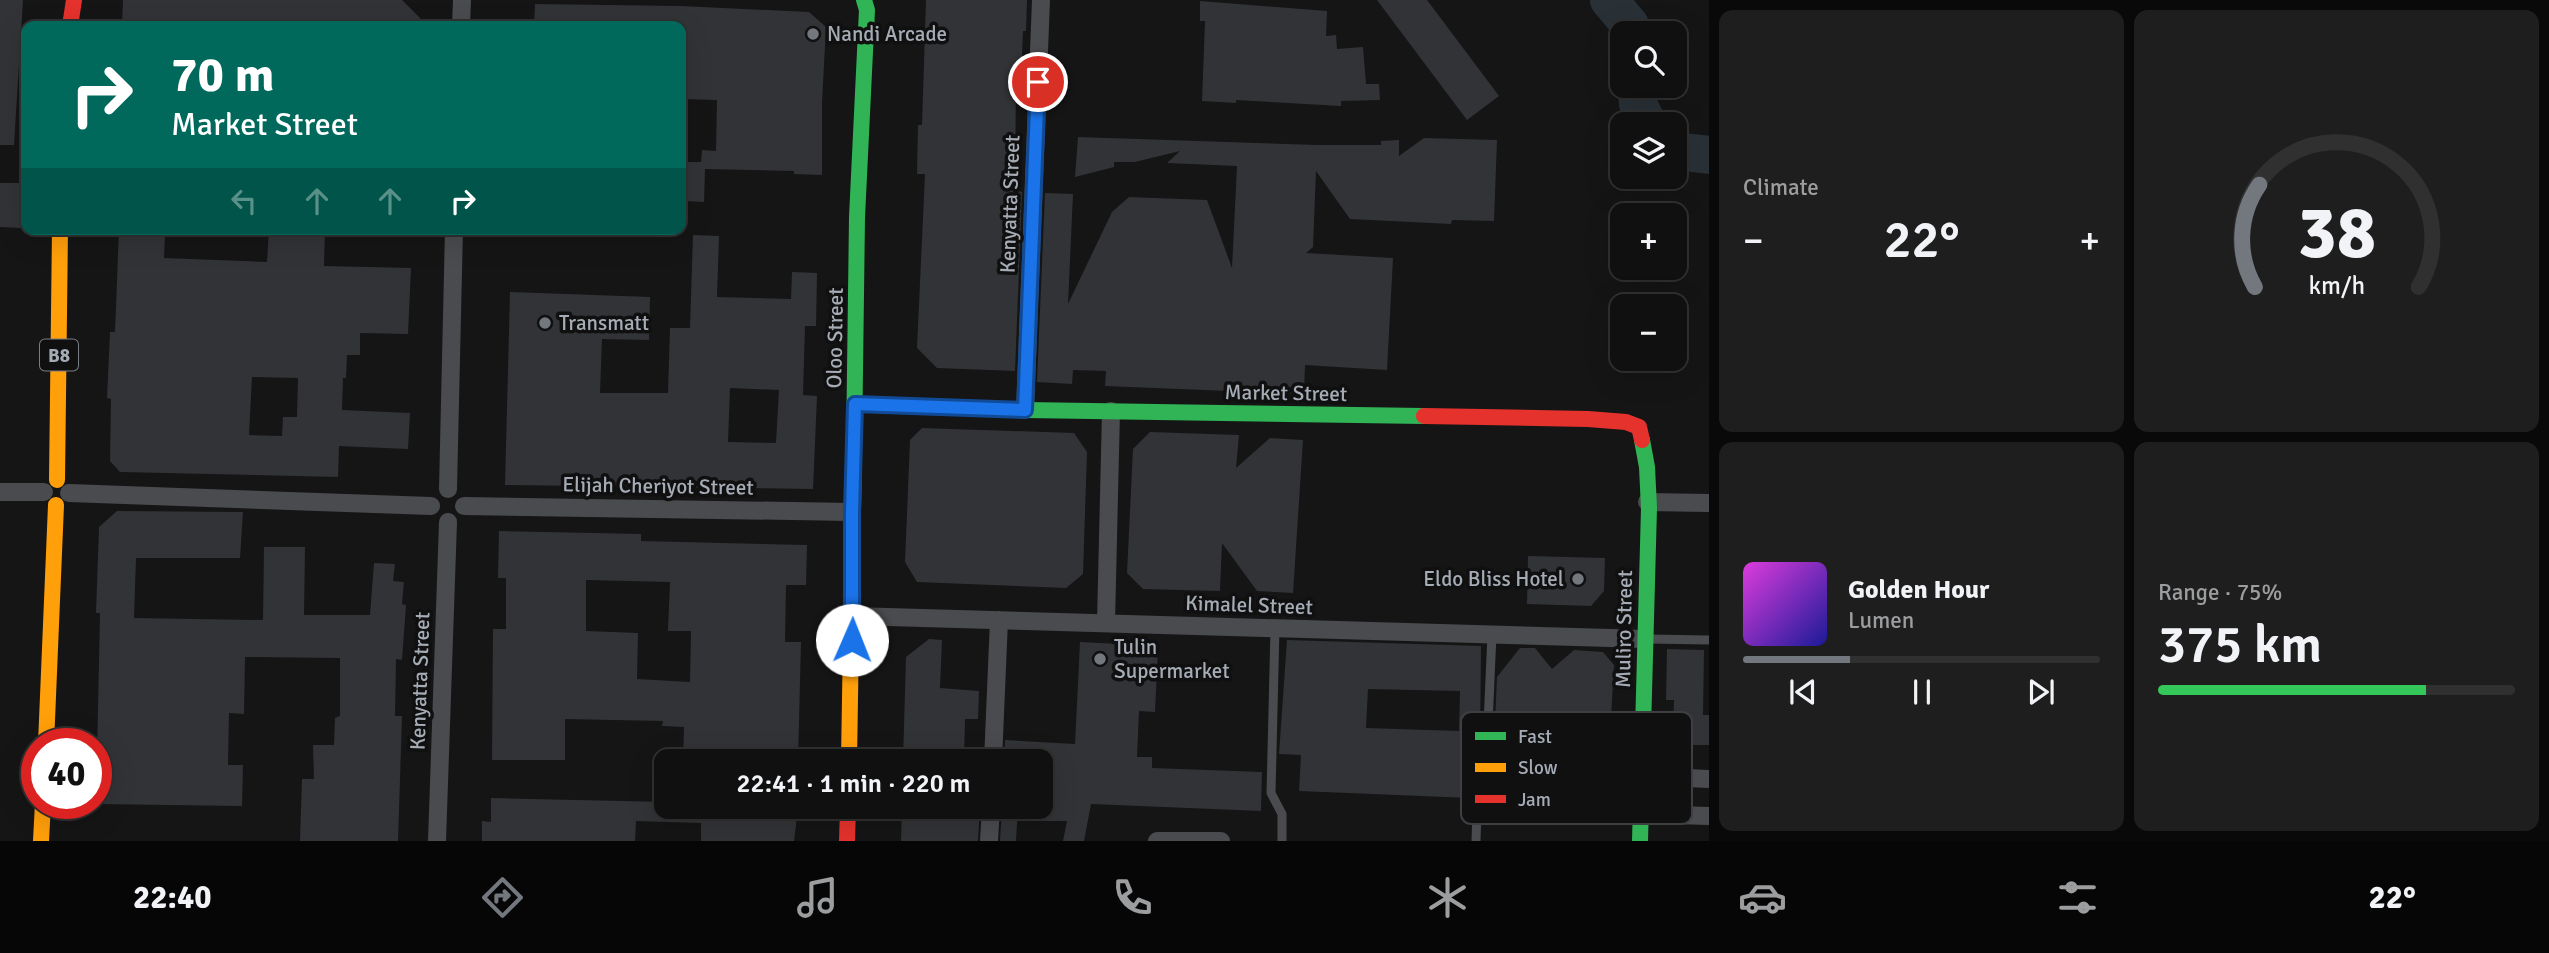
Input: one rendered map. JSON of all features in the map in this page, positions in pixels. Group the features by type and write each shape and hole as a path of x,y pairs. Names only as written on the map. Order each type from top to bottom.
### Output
{"main road":[{"path":"71,21 74,0"},
{"name":"Oloo Street","path":"849,749 857,217 867,10 864,0"},
{"name":"B8","path":"47,728 57,493 60,235"},
{"name":"Market Street","path":"855,404 1025,410 1574,418 1626,422 1639,427 1646,450 1647,502"},
{"name":"Muliro Street","path":"1644,712 1647,502"},
{"path":"41,841 42,819"},
{"path":"847,841 848,819"}],"street":[{"path":"461,0 461,21"},
{"name":"Kenyatta Street","path":"1025,410 1041,0"},
{"path":"448,489 454,235"},
{"path":"1106,623 1111,411"},
{"path":"448,489 461,496 464,506 461,515 448,522 434,516 431,506 438,493 448,489"},
{"path":"0,492 431,506"},
{"path":"1647,502 1709,503"},
{"name":"Elijah Cheriyot Street","path":"464,506 852,512"},
{"name":"Kenyatta Street","path":"437,841 448,522"},
{"name":"Kimalel Street","path":"853,616 1645,639"},
{"path":"994,749 999,620"},
{"path":"989,841 990,819"},
{"path":"1157,841 1221,841"}],"lane":[{"path":"1275,628 1271,793 1282,814 1282,841"},
{"path":"1489,712 1492,634"},
{"path":"1645,639 1709,640"}],"building":[{"path":"0,0 23,0 14,145 0,145"},
{"path":"123,0 402,0 423,21 122,21"},
{"path":"926,0 1027,0 1021,79 1016,79 1015,190 1022,192 1015,371 937,368 917,348 925,174 917,174 918,125 922,125"},
{"path":"1377,0 1427,0 1499,96 1467,120"},
{"path":"1200,1 1327,11 1326,36 1336,35 1337,49 1363,47 1366,84 1379,84 1380,100 1341,101 1341,106 1236,100 1236,103 1202,101 1205,21 1200,21"},
{"path":"535,4 681,6 809,12 826,27 822,175 794,174 794,171 705,169 704,202 686,201 688,162 701,162 702,150 716,151 717,100 686,99 686,21 534,21"},
{"path":"1078,137 1317,145 1381,145 1381,141 1399,140 1399,156 1424,138 1497,140 1494,221 1452,220 1451,224 1350,219 1316,171 1313,247 1306,253 1393,258 1387,370 1305,365 1304,394 1105,386 1106,371 1073,370 1072,384 1037,382 1045,193 1073,194 1068,304 1112,212 1129,197 1207,200 1232,268 1237,166 1167,163 1180,151 1135,162 1114,162 1114,167 1075,177"},
{"path":"0,183 21,183 21,228 0,227"},
{"path":"119,235 165,235 164,258 267,262 269,235 325,235 324,266 411,268 408,334 360,333 360,355 347,355 342,410 410,413 408,449 339,446 338,477 120,472 110,461 111,399 107,398 110,332 115,332","holes":["252,377 298,378 297,417 283,417 282,436 249,435"]},
{"path":"693,235 719,236 717,297 791,299 792,272 817,273 816,326 805,326 803,395 817,396 813,489 505,485 510,292 650,297 649,340 602,339 600,393 668,393 670,328 690,328","holes":["730,388 779,390 776,443 728,442"]},
{"path":"922,428 1074,433 1087,452 1083,574 1066,588 917,582 905,562 910,440"},
{"path":"1150,432 1239,435 1236,468 1270,438 1303,440 1293,593 1257,591 1222,543 1220,591 1143,589 1127,573 1133,449"},
{"path":"117,511 243,512 240,558 136,558 134,618 263,620 264,547 305,547 304,615 370,615 374,563 395,564 393,581 404,582 402,604 406,605 402,660 396,659 395,716 402,716 398,841 300,841 302,779 314,779 313,745 334,745 335,718 340,716 340,658 245,657 244,714 229,713 228,765 243,765 242,806 112,804 112,728 98,728 100,613 96,613 99,527"},
{"path":"499,531 641,534 641,541 807,545 806,585 786,585 785,642 801,642 798,749 683,749 684,727 662,726 663,721 565,719 565,760 492,760 493,629 506,629 506,578 498,578","holes":["586,580 670,582 668,631 691,631 690,682 637,679 638,633 586,631"]},
{"path":"1528,556 1605,558 1604,591 1591,606 1527,604"},
{"path":"929,639 942,640 940,688 979,691 978,719 965,719 964,749 903,749 906,657"},
{"path":"1287,640 1481,646 1480,712 1461,712 1461,798 1299,791 1301,755 1279,754","holes":["1368,689 1460,691 1459,731 1366,728"]},
{"path":"1080,642 1158,646 1155,712 1139,711 1137,757 1152,757 1152,768 1262,772 1261,811 1091,804 1084,841 1063,841 1067,821 1041,821 1053,819 1053,749 1005,749 1005,740 1075,744"},
{"path":"1520,648 1535,648 1552,669 1574,650 1603,652 1614,665 1611,712 1496,712 1497,677"},
{"path":"1667,649 1704,650 1703,715 1709,715 1709,745 1692,745 1692,712 1674,712 1674,700 1666,700"},
{"path":"491,798 654,802 654,819 796,819 794,841 701,841 701,823 636,821 635,841 482,841 482,821 491,822"},
{"path":"902,819 979,819 978,841 901,841"},
{"path":"1001,819 1017,819 1016,841 1000,841"}],"waterway":[{"path":"1609,0 1627,21"},
{"path":"1637,98 1642,112"},
{"path":"1687,152 1709,155"}],"traffic: fast":[{"path":"854,448 857,217 867,10 864,0"},
{"path":"855,404 1025,410 1424,416"},
{"path":"1642,440 1647,467 1649,508 1643,712"},
{"path":"1640,824 1640,841"}],"traffic: slow":[{"path":"57,480 60,235"},
{"path":"849,749 854,448"},
{"path":"47,728 56,505"},
{"path":"41,841 42,819"}],"traffic: jam":[{"path":"71,21 74,0"},
{"path":"1424,416 1626,422 1639,427 1642,440"},
{"path":"847,841 848,819"}],"place":[{"name":"Nandi Arcade","path":"813,34"},
{"name":"Transmatt","path":"545,323"},
{"name":"Eldo Bliss Hotel","path":"1578,579"},
{"name":"Tulin Supermarket","path":"1100,659"}],"route":[{"path":"852,640 855,404 1025,410 1038,82"}]}
